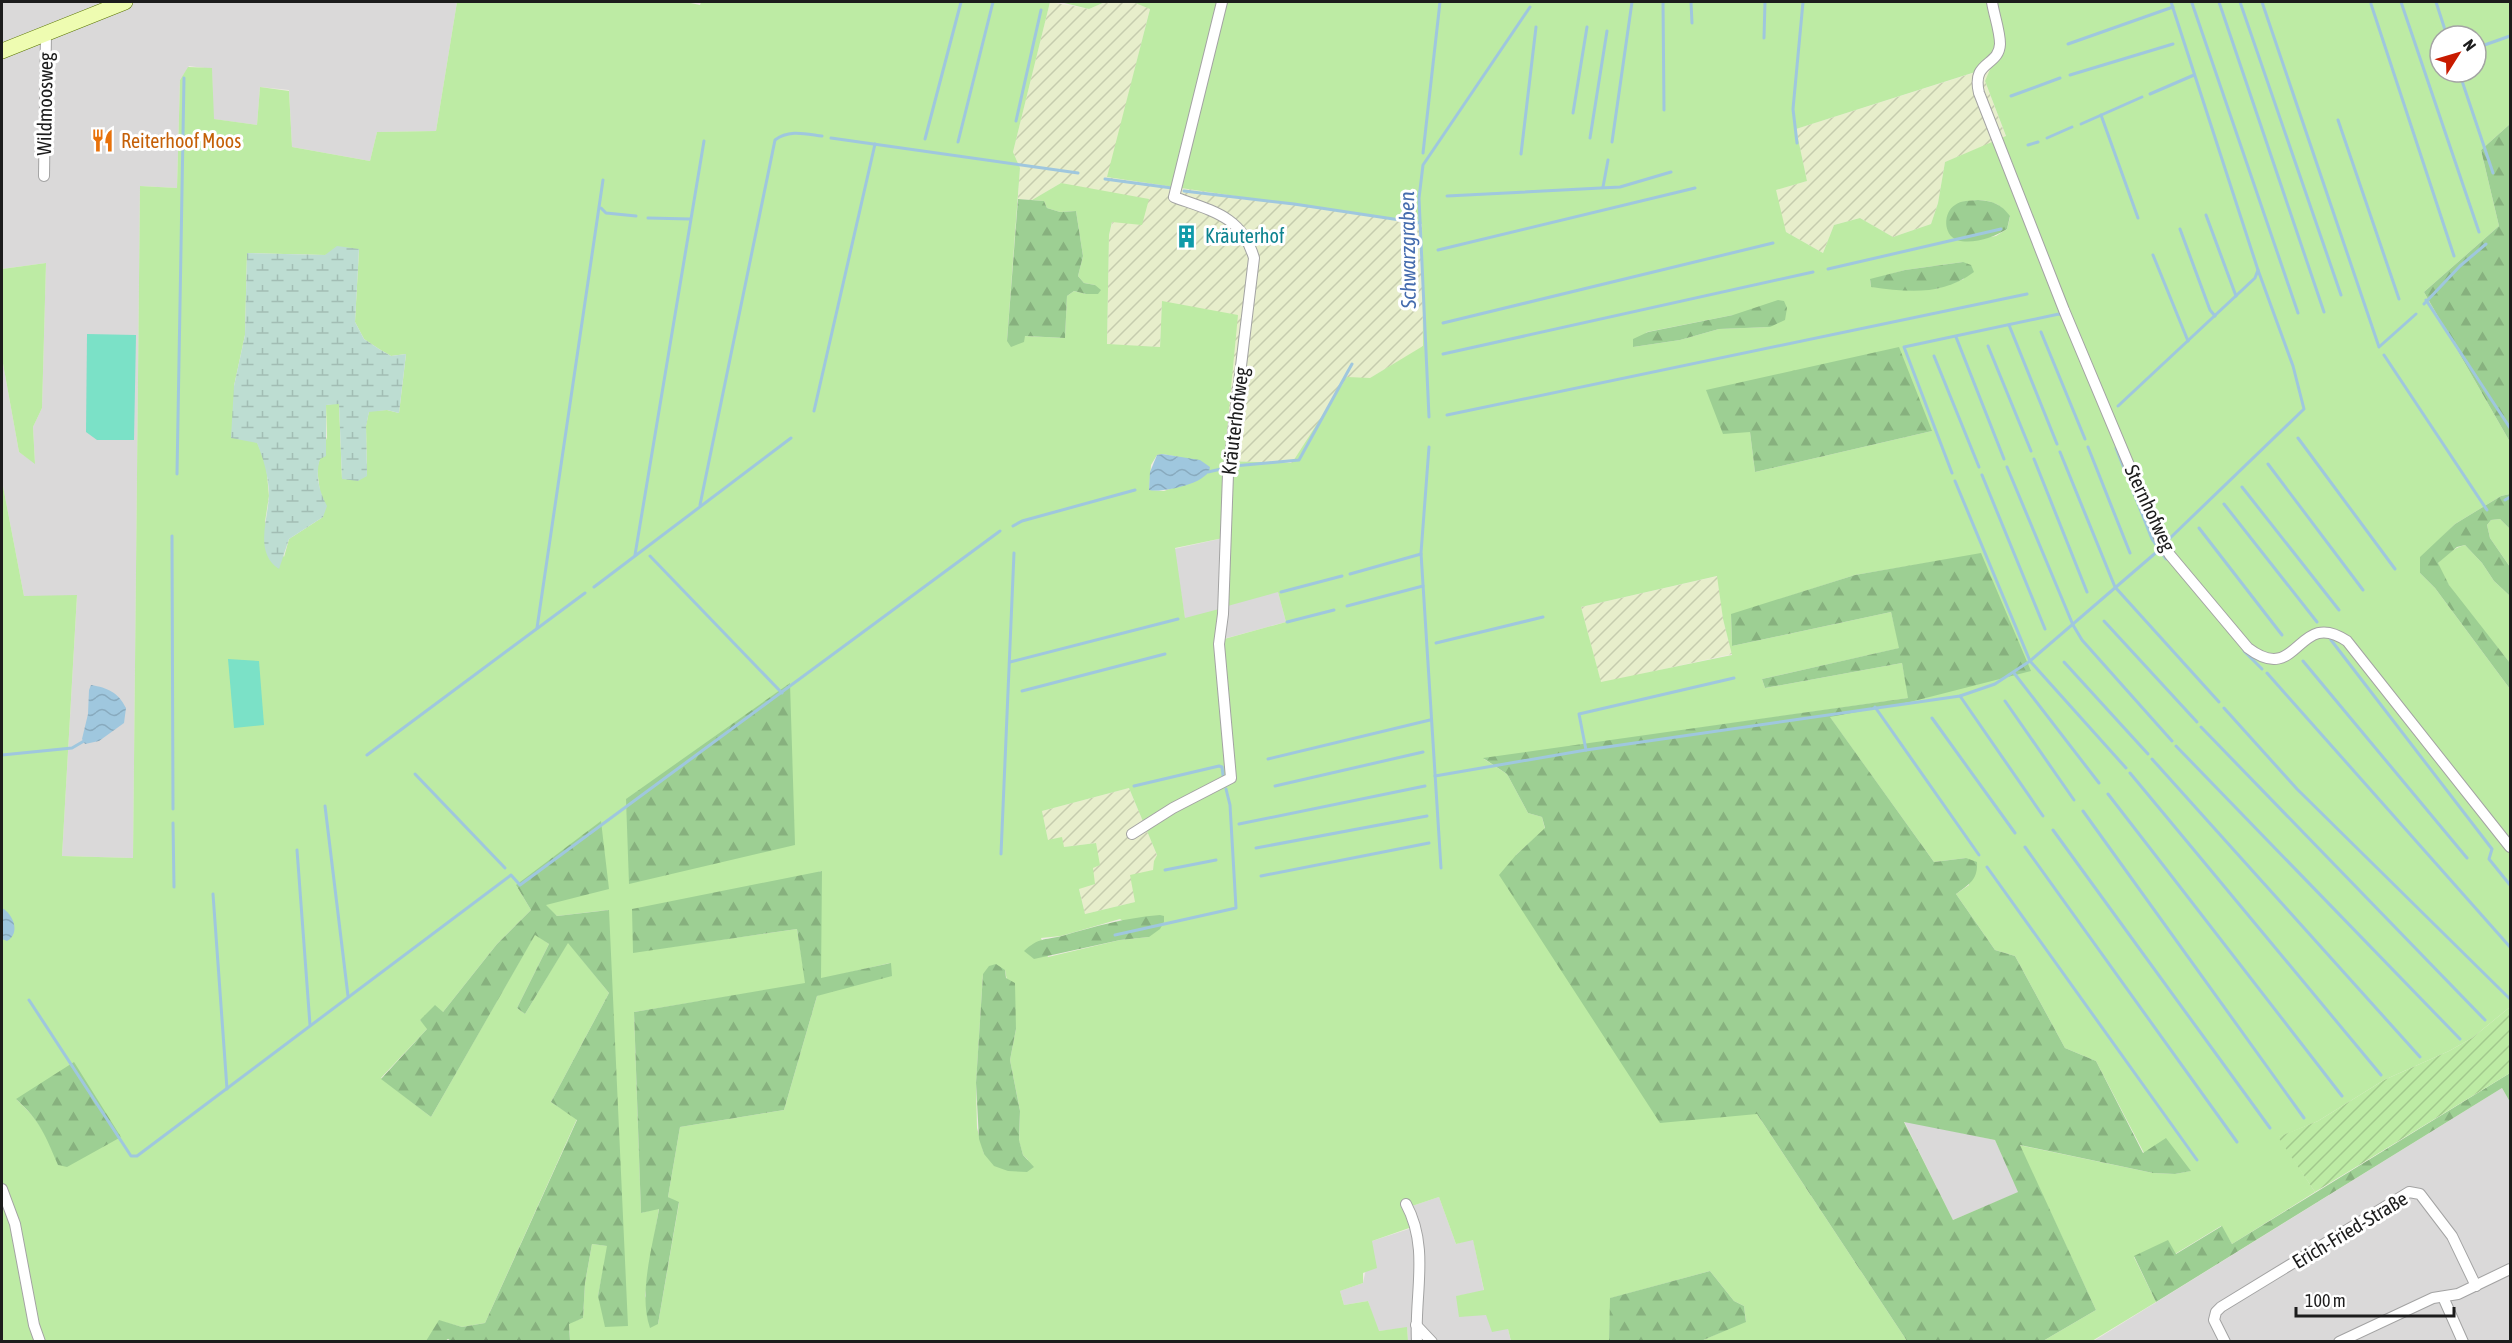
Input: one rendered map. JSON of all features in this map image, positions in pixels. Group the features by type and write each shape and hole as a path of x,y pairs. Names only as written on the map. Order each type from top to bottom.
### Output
{"street":[{"name":"Kräuterhofweg","path":"1132,834 1173,808 1230,778 1219,644 1223,614 1228,474 1254,258 1249,242 1234,223 1220,214 1174,197 1222,2"},
{"name":"Sternhofweg","path":"1992,2 2000,44 1997,55 1978,72 1979,93 2064,310 2160,538 2170,555 2248,648 2259,657 2272,661 2286,656 2306,639 2321,632 2334,632 2347,641 2511,848"},
{"path":"2,51 114,3"},
{"name":"Wildmoosweg","path":"44,176 46,33"},
{"path":"2,1189 15,1224 34,1326 40,1341"},
{"name":"Erich-Fried-Straße","path":"2224,1341 2214,1320 2216,1312 2221,1307 2414,1191 2420,1194 2452,1236 2476,1286"},
{"path":"1406,1204 1415,1227 1421,1266 1416,1325 1417,1341"},
{"path":"2339,1341 2433,1298 2458,1294 2511,1269"},
{"path":"2443,1297 2463,1341"},
{"path":"1416,1325 1432,1341"}],"shaded area":[{"path":"2,2 457,2 436,131 377,132 370,161 292,147 289,90 260,87 257,125 213,119 212,69 189,66 180,80 177,188 140,186 133,858 62,856 77,596 24,596 2,481 2,358 19,452 35,463 33,427 42,408 46,263 2,269"},
{"path":"1228,537 1278,592 1286,622 1216,641 1185,618 1174,549"},
{"path":"2502,1088 2510,1102 2510,1341 2092,1342"},
{"path":"1904,1121 1995,1140 2019,1192 1953,1220"},
{"path":"1439,1197 1456,1244 1473,1239 1484,1291 1457,1296 1508,1329 1511,1341 1408,1341 1407,1328 1378,1331 1368,1301 1344,1305 1340,1291 1363,1283 1372,1241 1412,1228 1412,1206"}],"green space":[{"path":"457,2 686,2 700,5 701,2 1050,2 1013,152 1020,168 1007,341 1024,336 1065,338 1067,296 1074,291 1098,294 1095,285 1084,283 1078,276 1083,256 1076,211 1060,212 1047,208 1044,201 1032,200 1061,183 1149,199 1142,225 1112,222 1109,235 1107,344 1160,347 1162,301 1238,315 1224,461 1292,463 1347,377 1370,378 1423,346 1422,224 1107,177 1150,9 1133,2 2510,2 2510,124 2481,150 2499,226 2424,292 2510,442 2510,494 2501,496 2455,524 2444,535 2420,573 2435,588 2510,689 2510,1007 2472,1038 2449,1051 2384,1080 2318,1121 2279,1137 2315,1192 2232,1244 2221,1226 2175,1254 2134,1257 2156,1302 2092,1341 2043,1341 2096,1310 2019,1145 2153,1173 2175,1174 2190,1171 2144,1153 2096,1061 2065,1048 2015,956 1995,950 1956,894 1969,885 1966,858 1934,862 1829,716 1910,702 1981,554 1855,575 1731,615 1732,646 1891,612 1900,648 1762,679 1765,688 1902,663 1909,698 1484,759 1507,774 1528,813 1542,817 1545,829 1516,855 1757,1114 1907,1341 1701,1341 1746,1321 1744,1306 1734,1301 1710,1271 1611,1298 1609,1341 1511,1341 1508,1329 1492,1332 1486,1315 1459,1317 1456,1296 1484,1290 1473,1240 1456,1244 1439,1197 1412,1206 1412,1227 1372,1241 1377,1268 1363,1273 1363,1283 1340,1291 1344,1305 1368,1301 1379,1331 1407,1327 1408,1341 570,1341 569,1323 583,1318 585,1283 592,1244 608,1246 598,1296 627,1326 608,910 557,916 516,885 531,910 497,944 443,1012 420,1020 428,1028 381,1078 431,1117 535,934 549,944 517,1008 525,1014 568,942 609,993 551,1102 577,1119 485,1323 462,1327 440,1321 426,1342 2,1341 2,481 24,596 77,595 62,856 133,858 140,186 177,188 180,80 188,67 212,68 214,119 257,125 260,87 289,91 292,147 370,161 377,132 436,131","holes":["1991,67 1985,81 2006,136 1945,162 1938,203 1931,224 1893,237 1860,218 1834,225 1823,253 1786,232 1776,190 1807,181 1796,129","1988,201 2003,209 2010,217 2007,229 1996,236 1968,241 1962,202","359,249 355,322 364,339 379,349 391,356 406,354 399,413 387,410 369,411 366,426 367,476 342,479 339,403 326,405 327,437 317,468 323,517 289,539 284,557 265,522 269,496 266,464 234,386 245,335 247,253 325,255","1963,262 1964,279 1936,289 1871,287 1870,280 1905,270","1733,315 1770,327 1719,329 1680,340 1633,347 1647,332","1932,431 1755,472 1750,432","1157,455 1180,457 1187,483 1164,491 1149,490 1151,465","1228,537 1224,607 1278,592 1286,622 1217,641 1219,609 1185,618 1175,548","1717,576 1723,619 1732,655 1601,682 1581,607","1129,788 1157,855 1153,870 1130,875 1135,902 1085,914 1079,889 1095,884 1093,868 1100,865 1096,843 1064,847 1062,837 1048,840 1042,811","821,871 821,979 890,963 817,996 784,1110 680,1127 668,1197 679,1203 658,1324 645,1296 659,1208 641,1213 634,1012 806,984 797,929 634,952","1120,919 1149,937 1120,940 1048,957 1041,938 1061,936","1005,970 1016,1029 1010,1060 1020,1111 1019,1141 1023,1155 1028,1160 984,1154 977,1128 976,1084 983,974","16,1099 121,1137 52,1150 42,1128"]},
{"path":"1050,2 1089,9 1105,2 1133,2 1150,8 1108,177 1422,224 1423,347 1370,378 1347,378 1293,463 1224,461 1162,301 1160,347 1107,345 1109,235 1113,220 1061,183 1032,200 1018,199 1020,168 1013,152"},
{"path":"1060,2 1105,2 1089,9"},
{"path":"1992,67 1985,81 2006,137 1945,162 1938,203 1931,224 1893,237 1860,218 1834,225 1823,253 1786,232 1775,190 1807,181 1796,129"},
{"path":"2510,124 2510,442 2424,292 2499,226 2481,150"},
{"path":"1018,199 1044,201 1047,208 1060,212 1076,211 1083,256 1078,276 1084,283 1095,285 1101,290 1098,294 1074,291 1067,296 1065,338 1025,336 1024,342 1011,347 1007,341"},
{"path":"1978,200 1996,204 2007,212 2010,216 2007,229 1976,241 1957,240 1952,237 1946,223 1951,208 1960,202"},
{"path":"337,246 359,249 355,322 364,339 391,356 406,354 399,413 387,410 369,412 366,426 367,476 358,481 342,479 339,404 326,405 326,456 320,459 318,477 327,506 323,517 289,539 279,569 271,562 264,544 269,493 264,462 257,443 231,438 234,386 245,335 247,253 325,255"},
{"path":"1963,262 1971,265 1974,272 1962,280 1937,289 1911,291 1871,287 1870,279 1905,270"},
{"path":"46,263 42,408 33,427 35,464 19,452 2,358 2,269"},
{"path":"1778,300 1784,301 1787,308 1785,320 1770,327 1719,329 1680,340 1633,347 1633,339 1648,332 1733,315"},
{"path":"87,334 136,335 134,440 97,440 86,432"},
{"path":"1899,347 1932,431 1755,472 1750,432 1723,434 1706,390"},
{"path":"2510,494 2510,529 2500,519 2491,520 2487,525 2490,538 2510,567 2510,596 2494,581 2482,563 2465,545 2457,547 2438,563 2449,585 2510,663 2510,689 2435,588 2420,573 2420,557 2455,524 2501,496"},
{"path":"2500,519 2510,529 2510,567 2490,538 2487,525 2491,520"},
{"path":"2465,545 2482,563 2494,581 2510,596 2510,663 2458,598 2441,572 2438,563 2450,552"},
{"path":"1981,553 2031,671 1910,702 1830,717 1934,862 1966,858 1977,862 1974,877 1956,894 1995,950 2015,956 2065,1048 2096,1061 2143,1153 2166,1138 2191,1171 2175,1174 2153,1173 2020,1145 2096,1310 2043,1341 1907,1341 1757,1114 1660,1123 1499,875 1516,855 1545,828 1542,817 1528,813 1507,774 1483,758 1908,698 1902,663 1765,688 1762,679 1899,648 1891,612 1732,646 1731,614 1855,575","holes":["1904,1122 1995,1140 2018,1192 1953,1220"]},
{"path":"1718,576 1723,619 1732,654 1601,683 1581,607"},
{"path":"228,659 259,661 264,725 234,728"},
{"path":"790,683 795,845 629,884 626,799"},
{"path":"1129,788 1157,855 1153,870 1135,902 1085,914 1079,888 1093,867 1096,843 1064,847 1048,840 1042,811"},
{"path":"601,821 609,889 546,905 557,916 609,910 628,1326 605,1327 598,1296 607,1246 592,1244 585,1283 583,1318 569,1324 570,1341 453,1342 448,1339 426,1341 439,1320 462,1327 485,1323 577,1120 551,1102 609,993 568,943 525,1014 517,1008 549,944 535,935 431,1117 381,1079 427,1029 420,1020 435,1005 443,1012 497,944 531,910 516,885"},
{"path":"822,871 821,978 891,963 892,976 817,996 784,1110 680,1127 668,1197 679,1202 658,1324 650,1328 646,1285 659,1209 641,1213 634,1012 805,983 797,929 633,953 632,909"},
{"path":"1164,916 1164,922 1160,929 1149,937 1120,940 1034,959 1024,951 1042,940 1122,920"},
{"path":"996,964 1005,970 1006,978 1015,983 1016,1029 1010,1060 1020,1111 1019,1140 1023,1155 1034,1167 1027,1172 1008,1171 994,1166 984,1154 979,1139 976,1083 983,974 989,966"},
{"path":"2510,1007 2510,1073 2315,1192 2278,1137 2318,1121 2384,1080 2449,1051 2472,1038"},
{"path":"74,1062 121,1137 67,1167 58,1165 42,1129 16,1099"},
{"path":"2510,1073 2510,1102 2502,1088 2156,1302 2134,1256 2168,1240 2176,1254 2222,1226 2232,1244"},
{"path":"1710,1271 1734,1301 1744,1306 1746,1322 1701,1341 1609,1341 1610,1298"}],"water":[{"path":"1157,455 1200,460 1210,467 1208,473 1185,486 1149,490 1150,472"},
{"path":"91,685 112,692 120,698 126,708 124,723 99,741 85,744 82,739 88,714"},
{"path":"2,908 14,924 14,933 7,941 2,939"}],"waterway":[{"path":"925,139 961,2"},
{"path":"958,142 993,2"},
{"path":"1423,153 1440,2"},
{"path":"1612,142 1632,2"},
{"path":"1663,2 1664,110"},
{"path":"1691,2 1692,23"},
{"path":"1764,38 1765,2"},
{"path":"1797,143 1793,109 1803,2"},
{"path":"2171,2 2258,270 2293,366 2304,409 2168,540 2173,550"},
{"path":"2219,2 2324,312"},
{"path":"2240,2 2341,295"},
{"path":"2262,2 2379,347 2416,314"},
{"path":"2401,2 2479,232"},
{"path":"2436,2 2443,24"},
{"path":"2192,3 2298,313"},
{"path":"2371,4 2454,256"},
{"name":"Schwarzgraben","path":"1429,417 1419,198 1423,165 1530,7"},
{"path":"2068,44 2173,7"},
{"path":"1016,121 1041,10"},
{"path":"1521,154 1536,27"},
{"path":"1573,113 1587,27"},
{"path":"1590,138 1607,31"},
{"path":"2488,44 2510,36"},
{"path":"2070,75 2173,44"},
{"path":"2150,94 2194,75"},
{"path":"177,474 184,78"},
{"path":"2011,96 2060,78"},
{"path":"2463,84 2493,173"},
{"path":"2081,124 2142,97"},
{"path":"2101,115 2138,218"},
{"path":"2338,120 2399,299"},
{"path":"2047,138 2072,127"},
{"path":"700,505 775,140 792,133 822,136"},
{"path":"831,138 1078,173"},
{"path":"635,555 704,141"},
{"path":"2028,145 2038,142"},
{"path":"814,411 875,144"},
{"path":"1603,187 1608,160"},
{"path":"1447,196 1620,187 1671,172"},
{"path":"1105,179 1172,188"},
{"path":"537,628 603,180"},
{"path":"1438,250 1695,188"},
{"path":"1184,191 1294,204 1420,223"},
{"path":"601,208 606,213 636,216"},
{"path":"2206,215 2236,296"},
{"path":"648,218 690,219"},
{"path":"1828,269 2001,229"},
{"path":"2180,229 2210,310 2215,316"},
{"path":"1443,323 1773,243"},
{"path":"2424,304 2460,266 2486,244"},
{"path":"2153,255 2188,341"},
{"path":"2118,406 2255,278 2258,270"},
{"path":"1443,354 1813,272"},
{"path":"1447,415 2027,294"},
{"path":"2426,300 2510,428"},
{"path":"1952,473 1904,347 2059,314 2063,316"},
{"path":"2009,325 2057,444"},
{"path":"2041,332 2085,439"},
{"path":"1956,337 2004,459"},
{"path":"1988,346 2031,451"},
{"path":"2384,355 2487,510"},
{"path":"1934,356 1979,467"},
{"path":"1234,466 1299,460 1352,364"},
{"path":"594,587 791,438"},
{"path":"2298,438 2395,569"},
{"path":"1429,447 1421,553 1441,868"},
{"path":"2088,447 2130,553"},
{"path":"2116,448 2152,539 2166,559"},
{"path":"2060,452 2115,587 2219,702"},
{"path":"2034,459 2087,592"},
{"path":"2268,464 2363,590"},
{"path":"2007,467 2073,625 2082,640 2172,741"},
{"path":"1208,472 1221,469"},
{"path":"1982,475 2045,629"},
{"path":"1955,481 2030,661 2126,768"},
{"path":"2242,487 2339,610"},
{"path":"1013,526 1022,521 1135,490"},
{"path":"2505,500 2510,497"},
{"path":"2224,504 2317,622"},
{"path":"2199,528 2282,635"},
{"path":"29,1000 131,1156 137,1156 511,875 520,885 1000,531"},
{"path":"172,536 173,809"},
{"path":"1435,776 1586,750 1960,696 1995,684 2030,661 2159,550"},
{"path":"1001,854 1014,553"},
{"path":"1350,574 1421,554"},
{"path":"650,556 782,693"},
{"path":"1281,592 1342,576"},
{"path":"1347,606 1423,586"},
{"path":"367,755 585,593"},
{"path":"1287,622 1334,610"},
{"path":"1436,643 1543,617"},
{"path":"1010,662 1178,619"},
{"path":"2104,621 2197,722"},
{"path":"2331,640 2492,849 2489,859 2510,885"},
{"path":"2244,651 2262,669"},
{"path":"1022,691 1165,654"},
{"path":"2303,661 2467,858"},
{"path":"2064,662 2148,754"},
{"path":"2014,673 2099,783"},
{"path":"2267,673 2510,947"},
{"path":"1586,750 1579,714 1734,678"},
{"path":"1960,696 2043,816"},
{"path":"2005,701 2074,800"},
{"path":"1875,707 1979,855"},
{"path":"2224,708 2297,789 2510,999"},
{"path":"1932,718 2015,833"},
{"path":"1268,759 1430,720"},
{"path":"2201,727 2485,1020"},
{"path":"2,755 72,748 84,741"},
{"path":"2176,746 2460,1039"},
{"path":"1275,786 1423,752"},
{"path":"2152,759 2420,1057"},
{"path":"1134,786 1219,766 1222,767 1223,775"},
{"path":"2130,773 2381,1075"},
{"path":"415,774 505,868"},
{"path":"1239,824 1425,786"},
{"path":"1115,935 1236,908 1230,805 1226,789"},
{"path":"2108,794 2342,1096"},
{"path":"325,806 348,996"},
{"path":"2083,811 2304,1118"},
{"path":"1256,848 1427,816"},
{"path":"173,823 174,887"},
{"path":"2053,830 2270,1128"},
{"path":"1261,876 1429,843"},
{"path":"2025,847 2237,1142"},
{"path":"297,850 310,1025"},
{"path":"1165,870 1216,860"},
{"path":"1987,867 2197,1160"},
{"path":"213,894 227,1089"}],"place":[{"name":"Reiterhoof Moos","path":"103,141"},
{"name":"Kräuterhof","path":"1187,236"}]}
